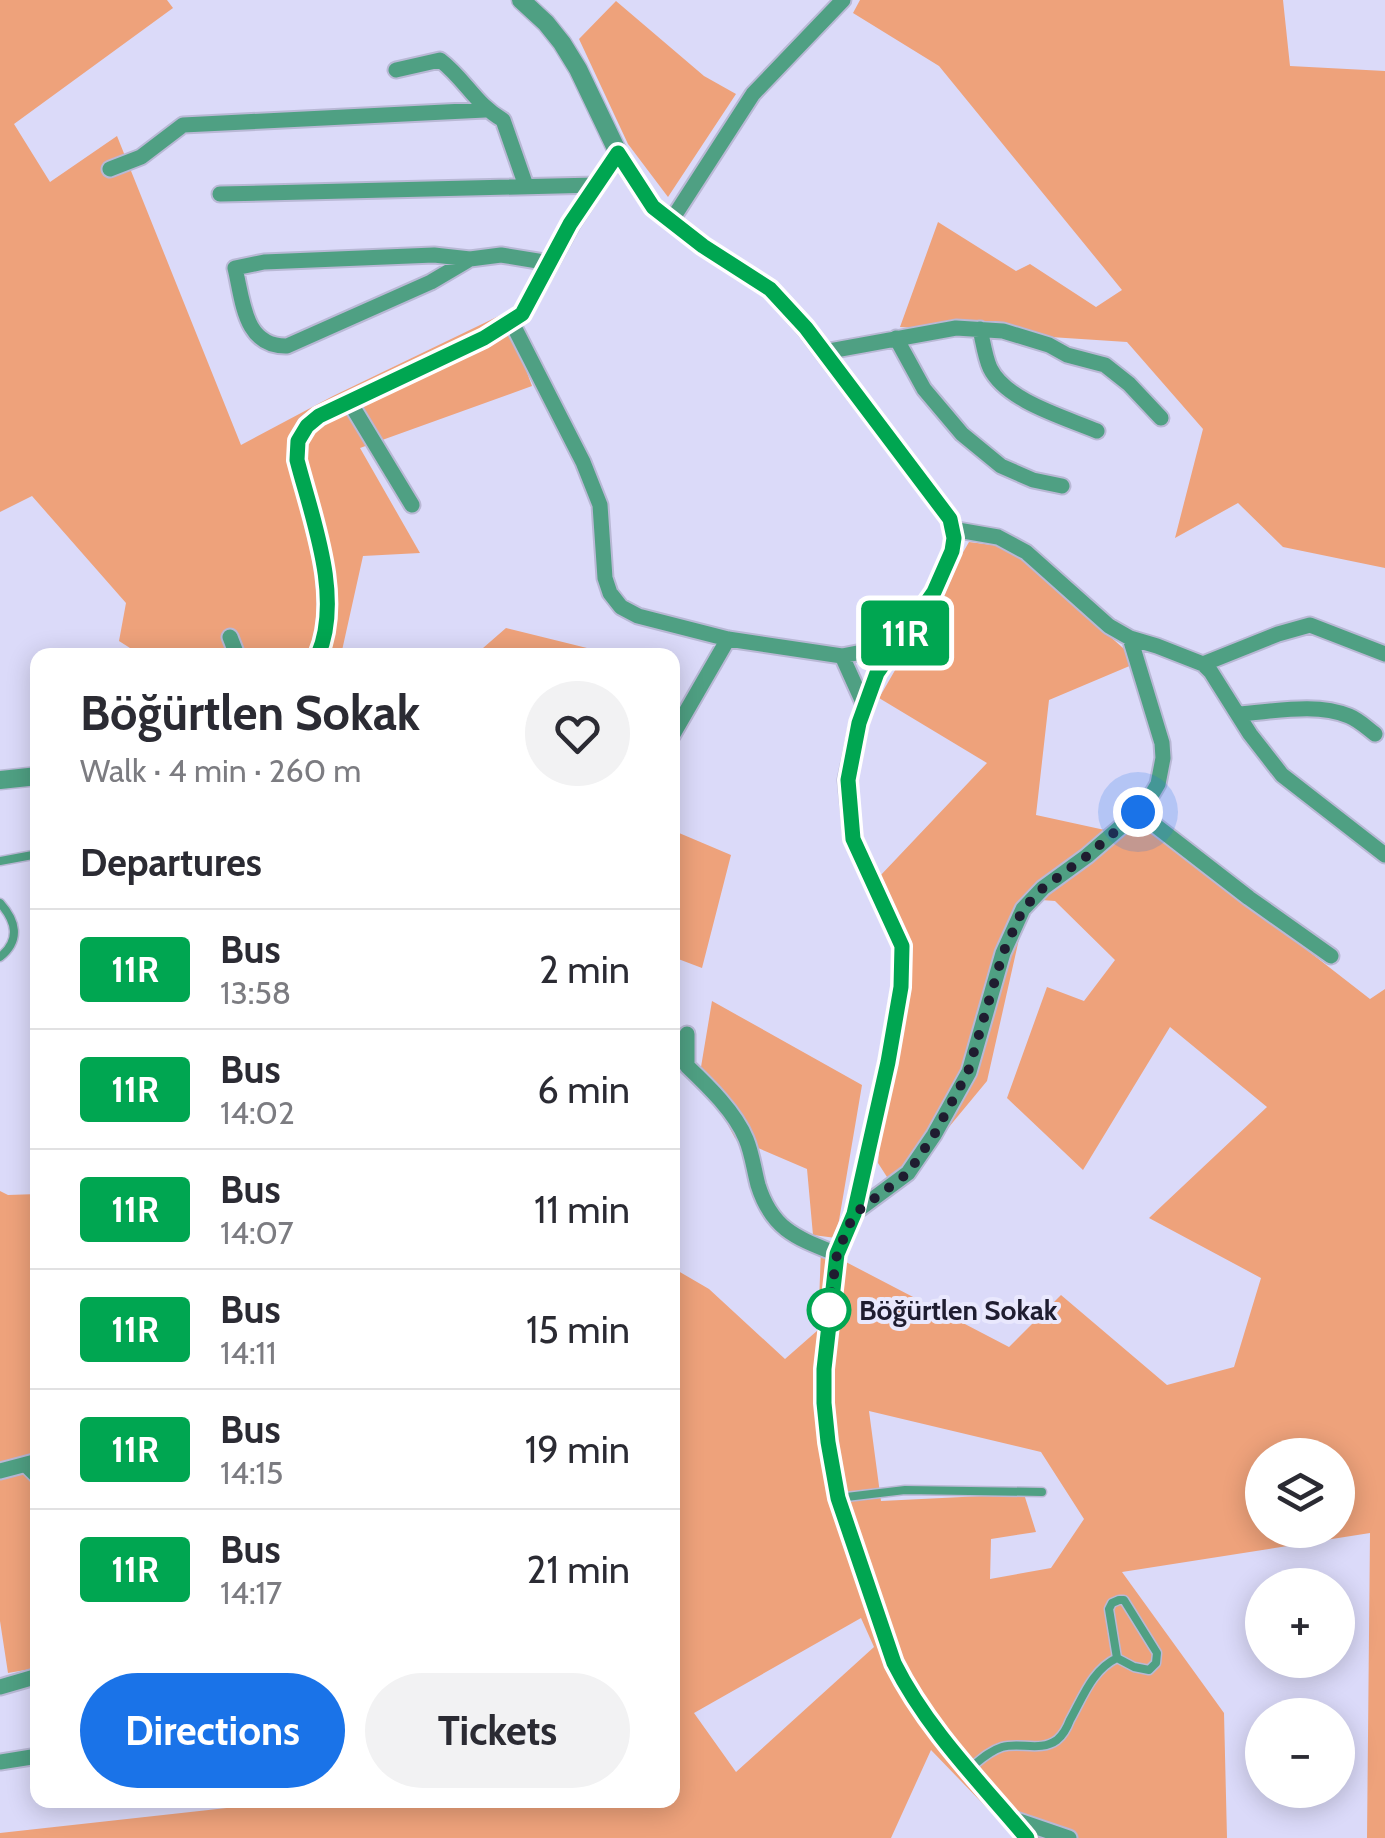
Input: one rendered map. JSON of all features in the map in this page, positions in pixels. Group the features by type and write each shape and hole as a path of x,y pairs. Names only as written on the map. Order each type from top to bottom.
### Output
{"street":[{"path":"522,0 562,43 618,153 653,207 703,246 770,289 806,328 950,519 952,551 934,592 877,673 859,723 848,780 853,839 902,946 901,987 854,1214 837,1254 824,1369 828,1442 838,1498 894,1663 907,1689 924,1716 1027,1838"},
{"path":"671,221 753,94 843,0"},
{"path":"396,70 440,60 453,70 485,110 502,120 526,186"},
{"path":"110,169 140,158 183,125 485,110"},
{"path":"321,648 325,638 326,575 297,460 298,441 307,426 349,401 484,338 522,314 570,224 618,153"},
{"path":"220,194 597,185"},
{"path":"470,260 402,296 286,346 273,347 259,340 250,325 235,268 264,262 434,255 470,260 501,255 550,263"},
{"path":"511,321 600,505 605,578 610,593 622,607 638,616 728,639 842,656 897,645"},
{"path":"824,352 956,328 1003,331 1105,365 1161,418"},
{"path":"980,330 990,367 1004,387 1096,432"},
{"path":"896,338 924,390 962,434 1000,466 1062,486"},
{"path":"349,401 412,505"},
{"path":"952,528 998,537 1026,552 1109,626 1130,638 1202,664 1212,672 1282,775 1385,855"},
{"path":"1202,664 1278,634 1310,626 1385,654"},
{"path":"230,637 234,648"},
{"path":"854,1214 908,1173 942,1119 968,1072 1003,953 1023,909 1043,888 1145,806 1158,784 1163,750 1130,638"},
{"path":"680,722 728,639"},
{"path":"842,656 865,708"},
{"path":"1238,714 1308,709 1337,712 1354,718 1375,734"},
{"path":"0,780 30,777"},
{"path":"1138,812 1331,956"},
{"path":"688,1034 687,1066 732,1116 746,1138 760,1190 778,1223 794,1236 837,1254"},
{"path":"0,1471 30,1463"},
{"path":"0,1686 30,1678"},
{"path":"0,1762 30,1757"},
{"path":"1010,1818 1068,1838"}],"lane":[{"path":"0,860 30,855"},
{"path":"0,903 13,921 15,937 0,957"},
{"path":"838,1498 904,1490 1042,1492"},
{"path":"1124,1600 1158,1658 1150,1670 1117,1658 1109,1610 1112,1603 1124,1600"},
{"path":"969,1770 1002,1747 1044,1746 1055,1741 1095,1676 1117,1658"}],"shaded area":[{"path":"0,0 167,0 173,8 14,124 50,182 117,136 241,445 505,313 532,386 360,448 420,553 363,556 343,648 130,648 119,641 126,603 32,496 0,512"},
{"path":"860,0 1283,0 1290,66 1385,71 1385,568 1283,547 1238,503 1175,538 1203,429 1127,342 900,327 938,222 1016,271 1030,264 1096,307 1122,290 939,66 853,13"},
{"path":"616,1 704,76 736,94 668,197 628,144 579,39"},
{"path":"969,542 1008,547 1139,662 1049,700 1036,815 1114,832 1141,821 1370,999 1385,989 1385,1838 1367,1838 1370,1533 1355,1535 1355,1438 1245,1438 1245,1548 1275,1548 1122,1572 1224,1713 1227,1838 1016,1838 931,1750 891,1838 0,1838 0,1833 226,1808 680,1808 680,1272 709,1289 785,1359 818,1330 821,1249 1009,1347 1061,1295 1167,1385 1234,1367 1261,1278 1149,1218 1267,1107 1170,1027 1083,1170 1007,1098 1047,987 1084,1001 1115,960 1055,901 1028,899 987,1081 896,1191 878,1163 899,937 879,877 987,763 879,698","holes":["869,1411 1041,1452 1084,1519 1051,1568 990,1579 991,1539 1036,1532 1024,1494 881,1501","861,1618 874,1647 736,1772 694,1713"]},
{"path":"506,628 587,648 483,648"},
{"path":"680,833 731,855 702,968 680,960"},
{"path":"712,1001 862,1085 836,1238 813,1235 807,1169 735,1138 700,1073"},
{"path":"0,1191 8,1195 30,1194 30,1669 8,1673 0,1621"}],"bus line":[{"name":"11R","path":"321,648 325,638 326,575 297,460 298,441 307,426 335,408 484,338 522,314 570,224 618,153 653,207 703,246 770,289 806,328 950,519 952,551 934,592 877,673 859,723 848,780 853,839 902,946 901,987 854,1214 837,1254 824,1403 838,1498 894,1663 924,1716 1027,1838"}],"place":[{"name":"Böğürtlen Sokak","path":"829,1310"}],"route":[{"path":"829,1310 837,1254 854,1214 908,1173 968,1072 1003,953 1023,909 1043,888 1138,812"}]}
